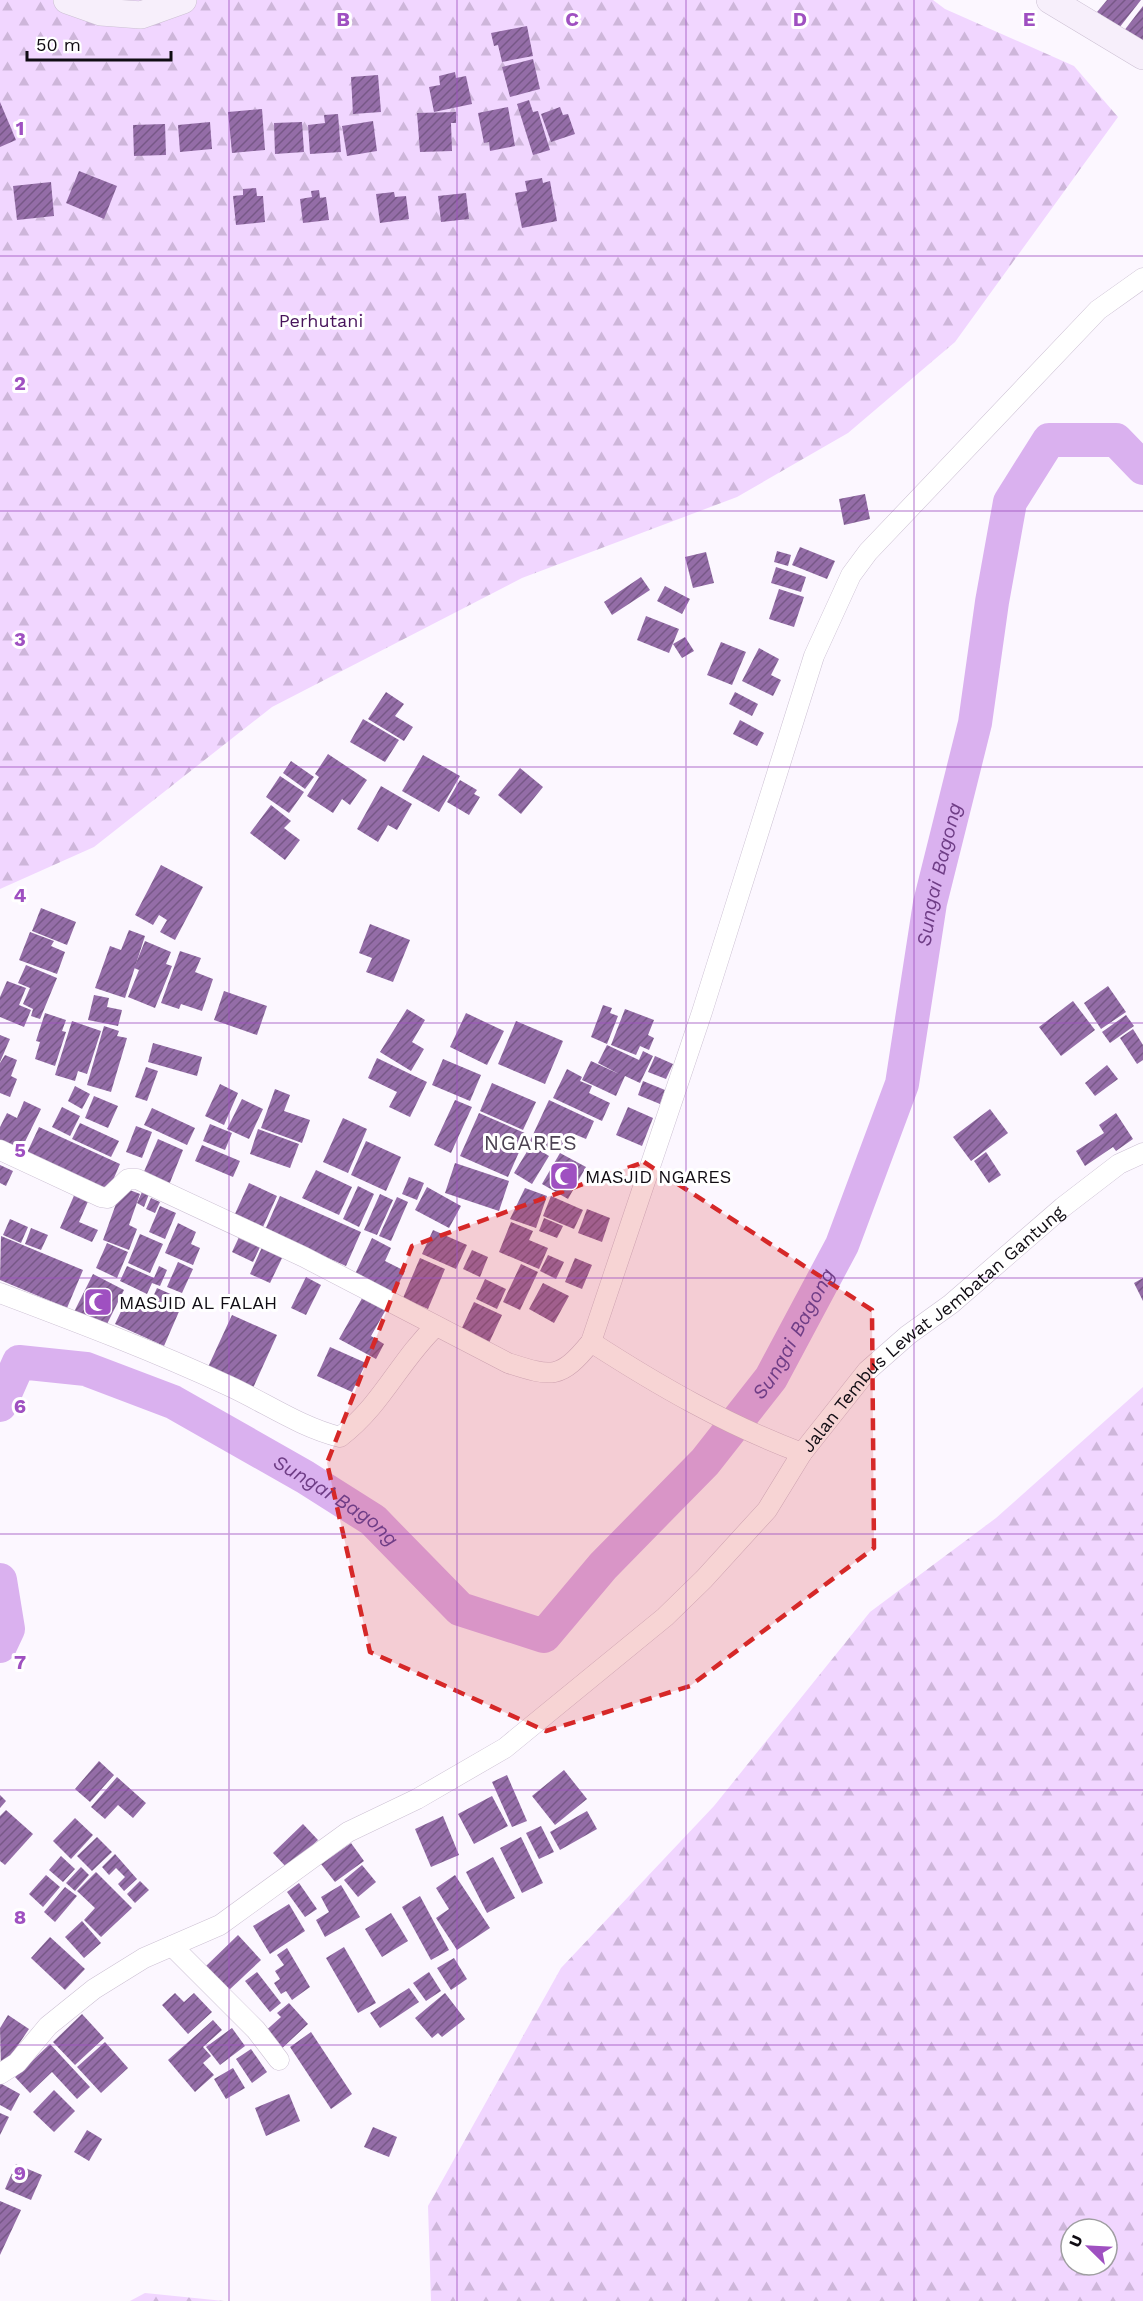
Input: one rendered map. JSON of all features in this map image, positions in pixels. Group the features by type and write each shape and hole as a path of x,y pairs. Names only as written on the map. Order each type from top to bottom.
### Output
{"main road":[{"path":"67,0 101,12 141,15 183,0"},
{"path":"1050,0 1143,56"}],"street":[{"path":"0,1150 101,1197 108,1198 128,1179 137,1179 304,1257 508,1363 544,1375 571,1368 591,1342 702,1012 814,656 851,575 868,552 1090,318 1143,278"},
{"name":"Jalan Tembus Lewat Jembatan Gantung","path":"591,1342 665,1390 772,1442 802,1453 867,1371 908,1335 951,1304 1063,1207 1119,1164 1143,1153"},
{"path":"0,1293 147,1349 228,1385 314,1430 340,1437 363,1419 418,1343 436,1326"},
{"path":"0,2074 17,2063 48,2026 94,1989 144,1958 220,1925 348,1833 417,1799 506,1748 665,1617 704,1580 767,1510 802,1453"},
{"path":"172,1946 256,2030 279,2060"}],"highlighted area":[{"path":"644,1162 872,1310 874,1548 690,1686 546,1731 370,1652 327,1463 412,1246"}],"green space":[{"name":"Perhutani","path":"0,0 933,0 945,9 1074,66 1118,117 955,342 848,433 737,497 522,578 272,707 94,847 0,889"},
{"path":"1143,1387 1143,2301 431,2301 428,2206 561,1968 714,1806 870,1612 996,1518"},
{"path":"145,2293 224,2301 130,2301"}],"building":[{"path":"1107,0 1141,0 1119,28 1097,12"},
{"path":"1143,6 1143,46 1120,36"},
{"path":"527,26 533,56 502,62 498,45 494,46 491,33"},
{"path":"533,59 540,89 510,97 502,67"},
{"path":"455,72 456,78 466,76 472,104 434,112 429,87 440,85 439,76"},
{"path":"378,75 381,112 353,114 351,77"},
{"path":"529,100 533,112 538,111 550,150 533,155 517,104"},
{"path":"0,102 16,140 0,147"},
{"path":"508,107 515,146 490,151 489,142 484,143 478,113"},
{"path":"560,107 563,115 568,114 575,134 551,142 541,114"},
{"path":"262,109 265,150 232,153 228,112"},
{"path":"456,112 456,123 451,123 452,151 420,152 417,113"},
{"path":"338,114 341,152 310,154 308,125 325,123 324,115"},
{"path":"373,121 377,151 347,156 342,126"},
{"path":"210,122 212,149 180,152 178,125"},
{"path":"302,122 304,152 275,154 274,123"},
{"path":"165,124 166,155 134,156 133,125"},
{"path":"79,171 117,186 104,219 66,203"},
{"path":"542,178 543,183 550,181 557,221 522,228 515,193 527,191 525,181"},
{"path":"51,182 54,216 17,220 13,186"},
{"path":"256,188 257,196 263,196 265,222 236,225 233,196 243,195 243,189"},
{"path":"319,190 320,198 326,197 329,220 303,223 300,199 312,197 311,191"},
{"path":"394,192 395,197 406,196 409,219 380,223 376,194"},
{"path":"466,193 469,219 441,222 438,196"},
{"path":"865,494 870,519 844,525 839,499"},
{"path":"800,547 835,561 827,579 792,565"},
{"path":"777,551 791,555 788,566 774,562"},
{"path":"706,552 714,583 693,588 685,557"},
{"path":"776,567 806,577 801,592 771,583"},
{"path":"641,577 650,590 612,615 604,602"},
{"path":"665,586 690,599 682,614 657,601"},
{"path":"779,589 804,597 794,627 769,619"},
{"path":"646,616 679,629 669,653 637,640"},
{"path":"685,637 694,651 682,658 673,644"},
{"path":"721,642 746,652 732,685 707,675"},
{"path":"759,648 779,659 771,675 781,680 773,696 742,681"},
{"path":"386,692 404,704 395,716 413,727 404,741 368,719"},
{"path":"735,692 758,704 752,716 729,704"},
{"path":"363,719 399,740 385,762 350,742"},
{"path":"740,720 764,733 757,746 733,734"},
{"path":"328,754 367,780 350,805 342,799 333,813 307,796 319,777 315,774"},
{"path":"423,755 460,776 439,812 402,791"},
{"path":"291,761 314,777 305,789 283,773"},
{"path":"520,768 543,787 521,814 498,795"},
{"path":"280,776 304,792 289,813 266,797"},
{"path":"460,780 477,790 474,794 480,797 469,815 447,802"},
{"path":"381,786 412,804 397,830 388,825 378,842 357,829"},
{"path":"271,805 291,821 284,828 300,840 285,860 250,833"},
{"path":"161,865 203,887 175,940 160,932 167,920 159,915 153,925 135,915"},
{"path":"41,908 76,922 67,945 32,931"},
{"path":"370,924 410,940 393,982 366,972 372,958 359,953"},
{"path":"129,930 145,936 125,998 95,988 110,946 121,950"},
{"path":"30,932 54,941 51,946 65,952 57,974 19,960"},
{"path":"145,941 171,952 166,964 172,966 155,1008 128,997 139,970 134,968"},
{"path":"180,951 201,958 195,972 213,979 202,1011 181,1004 179,1009 161,1003"},
{"path":"26,965 57,978 40,1019 31,1016 33,1009 23,1004 30,988 18,983"},
{"path":"7,981 26,988 19,1005 31,1010 24,1027 0,1017 0,997"},
{"path":"1108,986 1126,1012 1101,1029 1084,1003"},
{"path":"224,991 267,1006 257,1035 214,1020"},
{"path":"94,995 109,998 107,1007 122,1010 118,1026 88,1020"},
{"path":"1073,1001 1095,1030 1061,1056 1039,1027"},
{"path":"603,1005 612,1008 610,1013 618,1016 607,1044 591,1037"},
{"path":"407,1009 425,1020 412,1042 424,1049 411,1071 380,1052"},
{"path":"625,1009 654,1020 648,1035 654,1038 649,1050 640,1046 636,1055 611,1045"},
{"path":"45,1013 66,1020 62,1031 66,1032 55,1066 35,1059 40,1042 36,1041"},
{"path":"466,1013 504,1031 487,1065 450,1047"},
{"path":"1126,1015 1134,1026 1110,1043 1102,1032"},
{"path":"72,1021 101,1031 87,1074 78,1071 75,1081 55,1075"},
{"path":"516,1021 563,1041 545,1084 498,1064"},
{"path":"104,1026 119,1031 117,1036 127,1038 111,1092 87,1085"},
{"path":"1133,1029 1143,1045 1143,1060 1137,1064 1120,1038"},
{"path":"0,1035 10,1039 0,1062"},
{"path":"153,1043 202,1057 197,1076 148,1062"},
{"path":"607,1045 639,1060 643,1051 653,1056 640,1083 625,1076 616,1096 582,1080 591,1061 619,1074 598,1063"},
{"path":"5,1055 17,1060 11,1076 17,1079 10,1097 0,1093 0,1063"},
{"path":"655,1056 673,1064 666,1079 648,1072"},
{"path":"377,1058 427,1082 410,1117 389,1107 397,1092 368,1078"},
{"path":"443,1059 481,1075 470,1101 432,1085"},
{"path":"1107,1065 1118,1079 1095,1096 1085,1083"},
{"path":"146,1067 158,1071 147,1101 135,1097"},
{"path":"567,1069 582,1077 580,1081 592,1086 589,1093 610,1103 602,1121 553,1098"},
{"path":"643,1081 665,1090 660,1104 638,1095"},
{"path":"492,1083 536,1102 523,1130 480,1111"},
{"path":"220,1084 238,1093 224,1125 205,1116"},
{"path":"75,1086 90,1094 82,1109 68,1101"},
{"path":"275,1089 290,1095 284,1111 310,1120 302,1143 261,1128"},
{"path":"94,1096 118,1106 108,1128 85,1118"},
{"path":"242,1099 263,1109 249,1139 227,1129"},
{"path":"455,1100 472,1107 451,1153 434,1145"},
{"path":"549,1100 594,1121 586,1139 574,1134 566,1152 558,1148 556,1153 530,1141"},
{"path":"24,1101 41,1109 19,1154 0,1145 0,1127 7,1113 17,1118"},
{"path":"62,1107 80,1116 70,1136 52,1127"},
{"path":"628,1107 653,1118 642,1146 616,1135"},
{"path":"152,1108 195,1128 187,1145 144,1125"},
{"path":"990,1109 1008,1133 971,1161 953,1137"},
{"path":"479,1113 527,1134 508,1177 460,1156"},
{"path":"1116,1113 1133,1139 1116,1151 1113,1147 1085,1166 1076,1151 1104,1133 1099,1125"},
{"path":"343,1118 367,1129 348,1173 323,1162"},
{"path":"80,1123 119,1141 111,1157 72,1139"},
{"path":"210,1124 232,1133 225,1150 203,1141"},
{"path":"136,1126 152,1132 142,1158 126,1152"},
{"path":"39,1127 120,1164 107,1194 25,1157"},
{"path":"258,1129 299,1144 290,1168 250,1154"},
{"path":"158,1139 183,1150 169,1185 143,1174"},
{"path":"366,1141 401,1157 386,1191 351,1175"},
{"path":"202,1145 240,1161 233,1177 195,1161"},
{"path":"531,1145 549,1156 532,1184 514,1173"},
{"path":"986,1152 1001,1175 989,1183 974,1161"},
{"name":"MASJID NGARES","path":"560,1153 586,1167 568,1199 542,1184"},
{"path":"455,1163 509,1181 499,1211 445,1193"},
{"path":"0,1165 13,1171 6,1186 0,1183"},
{"path":"316,1170 352,1187 339,1215 302,1198"},
{"path":"409,1177 424,1183 417,1200 402,1194"},
{"path":"249,1183 277,1196 262,1229 234,1216"},
{"path":"358,1186 374,1194 359,1227 343,1219"},
{"path":"122,1187 140,1194 129,1225 137,1229 129,1250 103,1240"},
{"path":"427,1187 461,1206 449,1228 415,1210"},
{"path":"525,1188 547,1196 536,1228 510,1219"},
{"path":"76,1191 90,1197 79,1222 98,1230 92,1242 60,1228"},
{"path":"142,1192 149,1194 144,1207 137,1203"},
{"path":"380,1194 393,1200 377,1235 364,1230"},
{"path":"280,1196 361,1232 346,1266 265,1230"},
{"path":"551,1196 583,1210 574,1229 543,1216"},
{"path":"397,1197 408,1202 391,1241 379,1236"},
{"path":"151,1198 160,1202 155,1213 146,1209"},
{"path":"160,1206 176,1213 165,1239 149,1232"},
{"path":"587,1209 610,1218 602,1242 578,1233"},
{"path":"544,1218 563,1226 557,1238 539,1231"},
{"path":"10,1219 28,1227 21,1243 3,1235"},
{"path":"511,1222 533,1231 529,1240 548,1248 539,1269 499,1252"},
{"path":"178,1223 196,1232 191,1244 200,1248 193,1265 165,1253"},
{"path":"31,1228 48,1235 41,1250 25,1244"},
{"path":"433,1230 467,1245 456,1269 422,1254"},
{"path":"140,1234 163,1244 150,1273 128,1263"},
{"path":"240,1235 261,1245 253,1262 232,1252"},
{"path":"1,1236 83,1270 67,1308 0,1280"},
{"path":"372,1238 391,1248 385,1261 405,1271 394,1293 355,1274"},
{"path":"107,1243 128,1252 117,1278 96,1268"},
{"path":"263,1245 284,1254 270,1283 250,1274"},
{"path":"472,1250 488,1257 480,1277 463,1269"},
{"path":"548,1255 564,1262 556,1279 540,1271"},
{"path":"420,1258 445,1269 428,1309 403,1298"},
{"path":"575,1258 592,1265 582,1289 565,1282"},
{"path":"178,1262 193,1269 182,1293 167,1287"},
{"path":"521,1264 538,1272 520,1310 503,1302"},
{"path":"127,1266 154,1278 159,1266 167,1270 160,1286 152,1283 147,1294 120,1281"},
{"name":"MASJID AL FALAH","path":"93,1274 124,1290 104,1330 73,1314"},
{"path":"306,1277 321,1285 306,1315 291,1308"},
{"path":"1143,1278 1143,1301 1134,1283"},
{"path":"485,1279 506,1289 497,1309 476,1299"},
{"path":"543,1283 569,1296 554,1323 529,1309"},
{"path":"157,1288 184,1300 164,1346 115,1324 126,1301 147,1310"},
{"path":"365,1293 388,1306 371,1336 384,1344 376,1359 339,1339"},
{"path":"474,1302 502,1315 488,1345 460,1332"},
{"path":"232,1315 277,1335 253,1388 208,1367"},
{"path":"330,1347 366,1363 352,1392 317,1376"},
{"path":"99,1761 114,1775 90,1802 75,1789"},
{"path":"564,1770 587,1799 555,1825 532,1796"},
{"path":"507,1775 527,1821 512,1827 492,1782"},
{"path":"117,1777 146,1803 133,1818 118,1805 105,1819 91,1807"},
{"path":"0,1795 6,1801 0,1808"},
{"path":"492,1796 508,1826 474,1844 458,1814"},
{"path":"6,1810 33,1834 5,1865 0,1861 0,1816"},
{"path":"587,1811 597,1829 560,1850 550,1832"},
{"path":"443,1816 459,1855 431,1867 415,1829"},
{"path":"75,1818 93,1835 71,1859 53,1841"},
{"path":"303,1824 318,1840 288,1869 273,1853"},
{"path":"541,1826 554,1852 539,1859 526,1833"},
{"path":"97,1837 112,1852 92,1871 77,1856"},
{"path":"521,1837 543,1883 522,1893 500,1848"},
{"path":"351,1843 364,1861 335,1882 321,1864"},
{"path":"115,1854 137,1879 124,1891 118,1884 125,1877 116,1868 109,1875 102,1867"},
{"path":"61,1856 75,1869 63,1882 49,1870"},
{"path":"493,1857 515,1898 487,1913 466,1872"},
{"path":"362,1865 376,1882 358,1897 344,1880"},
{"path":"81,1867 89,1875 75,1891 66,1883"},
{"path":"96,1872 132,1908 101,1937 84,1920 95,1908 77,1891"},
{"path":"46,1875 60,1887 43,1907 29,1894"},
{"path":"455,1875 490,1928 457,1950 436,1918 449,1909 436,1888"},
{"path":"140,1881 149,1890 135,1903 127,1894"},
{"path":"299,1883 317,1909 305,1917 287,1892"},
{"path":"341,1885 360,1917 325,1937 316,1920 329,1912 321,1897"},
{"path":"65,1887 77,1896 55,1922 44,1912"},
{"path":"420,1896 449,1950 431,1960 402,1907"},
{"path":"289,1904 305,1931 270,1954 253,1926"},
{"path":"391,1913 408,1941 382,1957 365,1929"},
{"path":"82,1921 101,1943 84,1958 65,1937"},
{"path":"238,1935 261,1960 228,1991 205,1967"},
{"path":"50,1937 85,1969 65,1990 31,1958"},
{"path":"344,1947 376,2003 358,2013 326,1958"},
{"path":"287,1948 310,1987 292,2000 286,1991 281,1994 274,1983 280,1979 275,1971 284,1965 277,1955"},
{"path":"454,1958 467,1979 451,1990 437,1968"},
{"path":"257,1972 281,2003 270,2012 245,1981"},
{"path":"429,1972 441,1991 426,2001 413,1983"},
{"path":"409,1988 419,2002 380,2028 370,2013"},
{"path":"175,1993 184,2002 194,1993 212,2012 188,2034 162,2005"},
{"path":"445,1993 465,2019 442,2037 438,2033 432,2038 415,2018"},
{"path":"289,2003 308,2024 278,2052 262,2034 281,2017 277,2013"},
{"path":"82,2014 104,2038 75,2065 53,2042"},
{"path":"8,2015 29,2029 1,2070 0,2028"},
{"path":"213,2020 222,2030 203,2047 211,2056 203,2063 214,2075 195,2092 168,2060"},
{"path":"232,2028 245,2046 220,2065 206,2047"},
{"path":"311,2032 352,2094 331,2109 290,2047"},
{"path":"105,2042 128,2068 101,2093 77,2067"},
{"path":"50,2044 90,2087 77,2099 52,2072 30,2093 15,2077"},
{"path":"251,2049 267,2072 252,2083 236,2059"},
{"path":"233,2068 245,2088 226,2099 214,2079"},
{"path":"0,2083 20,2094 11,2111 0,2105"},
{"path":"54,2090 75,2111 54,2132 33,2112"},
{"path":"289,2094 300,2121 266,2136 255,2108"},
{"path":"0,2113 9,2117 0,2135"},
{"path":"373,2127 397,2137 389,2157 364,2147"},
{"path":"87,2130 102,2139 89,2161 74,2152"},
{"path":"16,2164 42,2175 31,2200 5,2189"},
{"path":"0,2201 21,2210 0,2255"}],"waterway":[{"name":"Sungai Bagong","path":"0,1405 19,1362 86,1369 173,1402 305,1477 373,1520 460,1609 544,1636 603,1566 705,1462 771,1378 842,1245 902,1084 930,903 975,723 992,602 1010,502 1049,440 1116,440 1143,468"},
{"name":"Sungai Bagong","path":"0,1580 8,1629 0,1646"}],"place":[{"name":"MASJID NGARES","path":"564,1176"},
{"name":"MASJID AL FALAH","path":"98,1302"}],"district":[{"name":"NGARES","path":"531,1142"}]}
